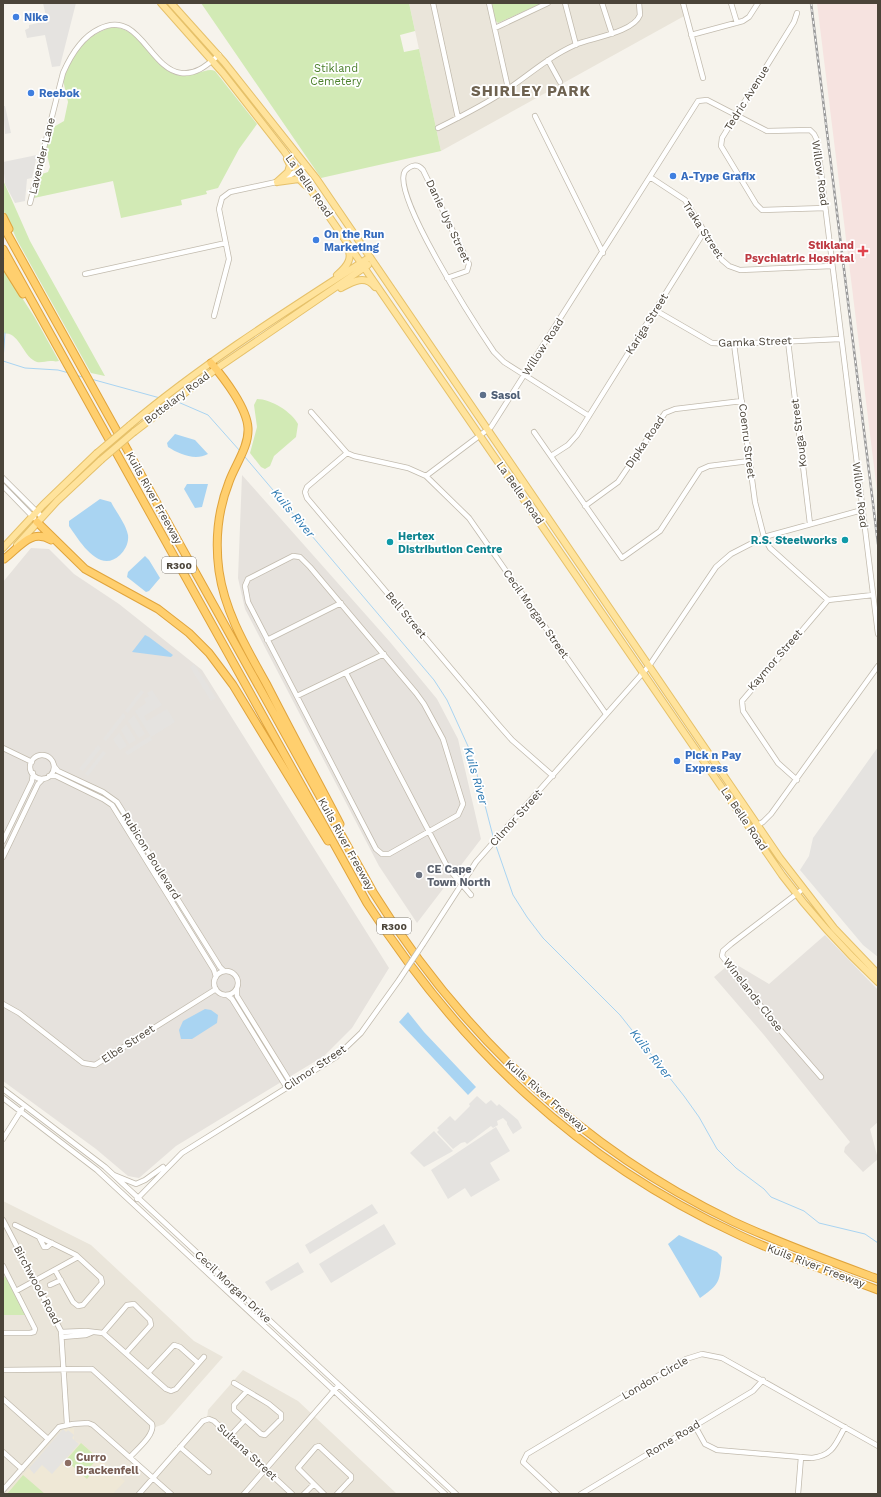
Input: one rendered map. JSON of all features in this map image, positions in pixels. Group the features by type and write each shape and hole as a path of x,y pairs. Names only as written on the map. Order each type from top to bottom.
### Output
{"highway":[{"path":"3,217 14,246"},
{"name":"Kuils River Freeway","path":"3,226 356,863 405,942 457,1010 506,1062 568,1117 625,1159 707,1208 756,1232 878,1280"},
{"name":"Kuils River Freeway","path":"3,249 367,903 401,954 451,1018 498,1069 561,1125 636,1179 698,1215 768,1248 878,1290"},
{"path":"3,262 29,304 39,315"},
{"path":"213,366 242,407 248,423 248,435 245,446 233,471 222,506 217,540 219,573 230,612 244,643 348,838 356,863"},
{"path":"37,517 60,545 85,569 158,610 179,624 209,653 233,685 322,832 347,867"},
{"path":"4,560 27,539 36,536 45,536 60,545"}],"main road":[{"name":"La Belle Road","path":"161,3 212,60 284,150 796,895 834,939 878,982"},
{"name":"La Belle Road","path":"171,3 219,55 306,165 372,259 487,432 758,826 803,889 834,928 878,974"},
{"path":"276,182 289,171 290,165 284,150"},
{"path":"276,182 299,179 313,191"},
{"path":"321,293 345,269 350,260 350,252 342,240 341,232"},
{"name":"Bottelary Road","path":"4,560 37,517 97,453 130,425 182,384 213,366 372,259"},
{"path":"321,293 355,280 367,280 373,285 407,329"},
{"name":"Bottelary Road","path":"3,548 101,460 153,416 190,388 213,366"}],"street":[{"path":"433,3 458,118"},
{"path":"489,3 508,88"},
{"path":"495,28 548,3"},
{"path":"565,3 576,45"},
{"path":"602,3 612,34"},
{"path":"438,128 458,118 508,88 548,60 576,45 612,34 638,20 641,12 639,3"},
{"path":"683,3 703,78"},
{"path":"731,3 737,23"},
{"path":"691,35 737,23 746,19 758,3"},
{"name":"Tedric Avenue","path":"797,12 794,22 722,138 721,146 757,206 764,211 825,208"},
{"name":"Lavender Lane","path":"30,203 63,73 69,60 91,34 104,26 118,25 128,28 134,32 166,66 179,73 196,72 219,55"},
{"path":"548,60 560,82"},
{"name":"Willow Road","path":"426,476 487,432 505,407 698,101 707,100 767,131 808,130 813,132 816,140 878,634"},
{"path":"535,116 603,253"},
{"path":"214,316 228,265 229,254 219,209 222,198 230,192 276,182 306,165"},
{"name":"Danie Uys Street","path":"447,278 467,270 469,264 424,170 419,166 412,166 403,174 404,185 438,265 494,352 504,362 524,375"},
{"name":"Traka Street","path":"650,177 685,200 722,260 733,268 746,270 832,266"},
{"name":"Kariga Street","path":"551,456 574,439 704,232"},
{"path":"85,274 226,243"},
{"name":"Gamka Street","path":"655,310 708,342 734,344 840,339"},
{"name":"Kouga Street","path":"788,341 810,524"},
{"name":"Coenru Street","path":"734,344 755,502 764,537"},
{"path":"524,375 589,416"},
{"name":"Dipka Road","path":"585,506 618,482 665,413 674,409 742,401"},
{"path":"311,412 347,453"},
{"path":"534,432 622,558 660,531 700,470 708,466 749,461"},
{"name":"Cecil Morgan Street","path":"347,453 354,456 408,468 426,476 473,522 606,714"},
{"name":"Bell Street","path":"347,453 307,487 305,492 307,498 512,740 553,776"},
{"path":"3,478 37,517"},
{"path":"3,486 37,517"},
{"name":"Cilmor Street","path":"133,1203 172,1162 192,1146 336,1057 351,1044 373,1018 461,884 488,848 649,666 716,567 731,554 764,537 862,510"},
{"path":"764,537 772,550 828,600 873,595"},
{"path":"297,556 304,560 341,603 416,693 432,718 448,753 463,804 458,815 385,855 379,852 250,610 245,591 246,582 253,575 297,556"},
{"name":"Kaymor Street","path":"797,780 775,759 743,711 742,701 828,600"},
{"path":"267,640 341,603"},
{"path":"297,696 384,654"},
{"path":"750,829 758,826 771,815 878,666"},
{"path":"346,673 448,868 472,895"},
{"path":"3,748 32,762"},
{"path":"3,841 33,780 31,767 32,762 37,756 44,755 51,758 54,766 49,776 43,778 38,784 3,858"},
{"name":"Rubicon Boulevard","path":"54,766 58,771 103,792 117,802 219,967 224,971"},
{"path":"33,773 43,778"},
{"name":"Rubicon Boulevard","path":"49,776 58,777 112,805 214,970 216,977"},
{"name":"Winelands Close","path":"803,889 731,944 723,951 722,956 774,1023 821,1077"},
{"path":"287,1088 233,999 220,993 216,989 214,982 216,977 224,971 235,975 238,981 237,996 292,1085"},
{"path":"227,995 237,988"},
{"name":"Elbe Street","path":"3,1004 23,1016 83,1063 95,1064 216,989"},
{"name":"Cecil Morgan Drive","path":"3,1089 114,1175 456,1494"},
{"name":"Cecil Morgan Drive","path":"3,1098 87,1161 445,1494"},
{"path":"3,1139 25,1105"},
{"path":"114,1175 131,1183 138,1183 172,1162"},
{"name":"Birchwood Road","path":"3,1220 35,1280 61,1335 67,1424"},
{"path":"15,1225 78,1257 102,1281 83,1305 78,1306 73,1302 55,1270"},
{"path":"16,1291 78,1257"},
{"path":"3,1266 35,1327 34,1332 30,1333 3,1333"},
{"path":"50,1284 61,1280"},
{"path":"103,1333 127,1305 134,1304 150,1320 151,1325 126,1353"},
{"path":"61,1335 86,1335 95,1331 103,1333 148,1373 171,1391 176,1389 204,1356"},
{"path":"148,1373 174,1345 180,1347 198,1363"},
{"name":"London Circle","path":"557,1494 524,1462 527,1454 686,1359 702,1354 715,1356 763,1380 878,1446"},
{"path":"3,1370 92,1369 151,1421 153,1426 152,1431 130,1457"},
{"name":"Rome Road","path":"581,1494 753,1391 763,1380"},
{"path":"234,1383 269,1404 280,1413 281,1416 265,1435 261,1434 233,1408 247,1391"},
{"path":"244,1494 335,1392 339,1385"},
{"path":"3,1399 48,1439"},
{"name":"Sultana Street","path":"139,1494 207,1419 212,1420 292,1494"},
{"path":"230,1436 245,1420"},
{"path":"3,1490 59,1427 67,1424 88,1423 93,1425 171,1494"},
{"path":"695,1426 705,1444 711,1448 802,1457 824,1456 828,1454 845,1427"},
{"path":"324,1494 298,1467 316,1447 319,1446 351,1475 351,1479 337,1494"},
{"path":"180,1447 209,1472"},
{"path":"3,1452 22,1469"},
{"path":"798,1494 802,1457"},
{"path":"304,1494 314,1484"}],"shaded area":[{"path":"43,3 76,3 60,66 52,67 45,35 27,38 25,30 29,28 29,25 47,21"},
{"path":"409,3 489,3 495,27 547,3 683,3 686,15 441,151"},
{"name":"Stikland Psychiatric Hospital","path":"817,3 878,3 878,499"},
{"path":"3,106 5,106 11,133 5,134"},
{"path":"37,155 32,178 27,179 25,201 15,203 5,184 3,162"},
{"path":"242,475 390,642 437,699 458,739 481,839 417,923 379,866 245,609 238,578"},
{"path":"31,548 49,549 74,574 119,604 202,670 389,968 352,1028 324,1056 176,1146 139,1178 128,1176 96,1149 3,1081 3,582"},
{"path":"194,664 216,698 211,701 190,667"},
{"path":"141,690 144,692 128,713 125,711"},
{"path":"152,690 162,705 144,716 147,721 167,709 175,722 151,737 135,711 146,703 144,699 149,696 147,693"},
{"path":"123,713 126,716 106,741 103,739"},
{"path":"134,715 145,734 139,738 128,721"},
{"path":"126,724 136,740 129,744 121,730"},
{"path":"119,733 127,746 120,750 113,739"},
{"path":"150,736 152,740 128,755 125,752"},
{"path":"98,745 101,748 83,771 79,769"},
{"path":"878,747 878,957 863,945 800,870 809,856 813,838"},
{"path":"103,751 106,753 88,776 85,774"},
{"path":"825,935 878,990 878,1122 870,1129 878,1159 863,1172 844,1152 845,1147 850,1142 764,1035 714,977 732,962 769,984"},
{"path":"477,1096 486,1104 491,1100 497,1106 499,1104 518,1120 522,1128 513,1134 507,1122 503,1118 497,1121 498,1125 493,1128 491,1126 467,1144 465,1142 461,1143 453,1149 437,1132 439,1130 437,1128 450,1116 455,1121 470,1106 469,1104"},
{"path":"496,1127 510,1151 490,1163 500,1180 471,1197 465,1188 448,1199 431,1170"},
{"path":"434,1131 453,1151 424,1167 410,1153"},
{"path":"3,1201 91,1245 194,1341 223,1357 164,1424 153,1428 130,1457 153,1477 207,1419 208,1410 243,1370 298,1401 397,1494 3,1494"},
{"path":"372,1204 378,1213 310,1254 305,1245"},
{"path":"384,1224 396,1244 331,1283 319,1264"},
{"path":"298,1262 304,1272 271,1291 265,1282"},
{"name":"Curro Brackenfell","path":"74,1428 74,1440 83,1444 125,1481 113,1494 5,1494 63,1429"},
{"path":"63,1429 66,1432 68,1430 74,1435 72,1438 79,1444 52,1474 42,1465 34,1474 29,1468"}],"green space":[{"name":"Stikland Cemetery","path":"201,3 409,3 415,31 400,35 404,52 419,49 441,151 321,178"},
{"path":"492,3 542,3 498,23 495,20"},
{"path":"112,27 122,29 130,33 143,45 162,67 177,75 183,76 211,70 215,71 257,124 239,149 218,188 206,191 207,194 181,200 182,205 121,218 113,181 34,198 39,175 48,172 50,167 46,150 52,128 64,121 68,102 63,80 64,75 73,58 89,39 95,34"},
{"path":"3,180 30,241 105,376 91,373 17,240 3,209"},
{"path":"3,268 35,318 59,361 37,362 28,355 13,336 3,334"},
{"path":"257,399 268,401 280,407 291,415 298,424 296,437 274,456 270,466 265,469 261,467 250,453 257,427 254,405"},
{"path":"6,1275 26,1315 3,1315 3,1279"},
{"path":"81,1443 98,1458 91,1466 94,1470 87,1479 66,1460"},
{"path":"23,1475 45,1494 7,1494"}],"water":[{"path":"175,434 195,440 208,454 198,457 187,456 168,447 167,443"},
{"path":"187,484 208,484 202,507 195,508 184,489"},
{"path":"100,499 111,502 123,522 128,535 128,541 125,549 120,555 112,560 105,561 90,553 69,526 69,521"},
{"path":"145,556 160,578 149,591 146,592 127,577 128,572"},
{"path":"145,635 173,655 171,657 132,652"},
{"path":"205,1009 211,1010 218,1015 217,1023 192,1039 181,1039 179,1030 183,1021"},
{"path":"408,1012 424,1032 476,1087 468,1095 399,1022"},
{"path":"679,1235 717,1252 722,1257 718,1281 712,1289 700,1298 668,1244"}],"waterway":[{"path":"3,360 5,333"},
{"name":"Kuils River","path":"3,361 25,368 58,370 69,373"},
{"name":"Kuils River","path":"76,375 82,377"},
{"name":"Kuils River","path":"91,379 160,398"},
{"name":"Kuils River","path":"178,402 208,415 240,451"},
{"name":"Kuils River","path":"245,457 434,680 447,700 472,755 494,840"},
{"name":"Kuils River","path":"495,843 513,895 527,917 543,938 620,1015 684,1096 699,1117 717,1149 736,1168 764,1189 771,1197 804,1211 819,1223 865,1234 878,1243"}],"railway":[{"path":"811,3 878,544"}],"place":[{"name":"Nike","path":"16,17"},
{"name":"Reebok","path":"31,93"},
{"name":"A-Type Grafix","path":"673,176"},
{"name":"On the Run Marketing","path":"316,240"},
{"name":"Stikland Psychiatric Hospital","path":"863,251"},
{"name":"Sasol","path":"483,395"},
{"name":"R.S. Steelworks","path":"845,540"},
{"name":"Hertex Distribution Centre","path":"390,542"},
{"name":"Pick n Pay Express","path":"677,761"},
{"name":"CE Cape Town North","path":"419,875"},
{"name":"Curro Brackenfell","path":"68,1463"}],"district":[{"name":"SHIRLEY PARK","path":"531,91"}]}
